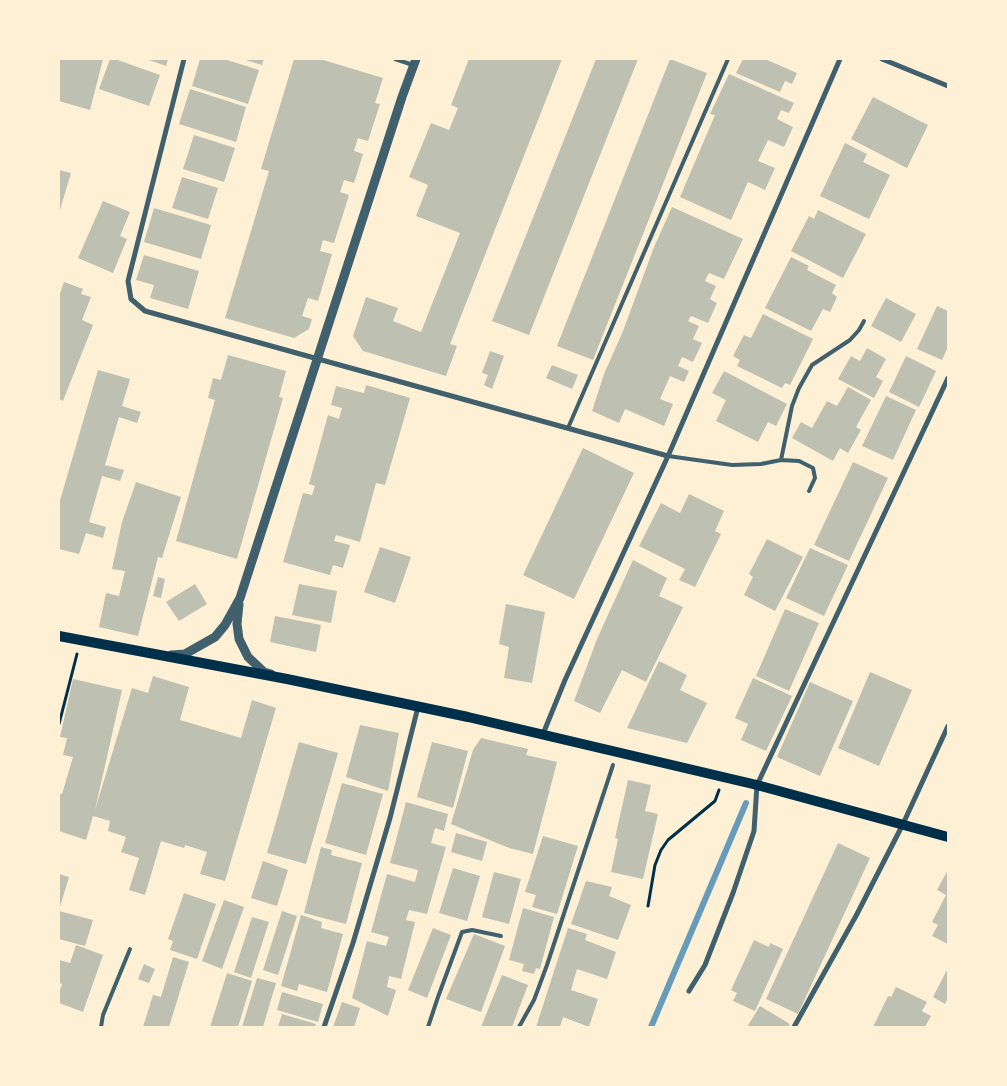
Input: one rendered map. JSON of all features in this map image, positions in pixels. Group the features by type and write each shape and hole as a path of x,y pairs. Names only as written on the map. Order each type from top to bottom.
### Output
{"main road":[{"path":"59,636 287,679 543,734 756,785 948,837"}],"street":[{"path":"184,59 128,281 131,299 145,311 317,357 668,456"},
{"path":"543,734 569,672 668,456 840,59"},
{"path":"882,59 948,86"},
{"path":"161,656 185,654 215,637 226,625 240,598 414,62"},
{"path":"689,992 705,965 754,832 756,785 948,378"},
{"path":"240,598 237,624 239,639 248,657 264,672 287,679"},
{"path":"324,1027 390,818 418,706"},
{"path":"794,1027 857,914 903,824 948,726"}],"lane":[{"path":"395,59 414,62"},
{"path":"568,428 728,59"},
{"path":"781,460 792,406 799,388 812,365 850,340 864,321"},
{"path":"668,456 732,465 761,464 781,460 799,461 813,468 815,478 809,491"},
{"path":"519,1027 534,1000 547,966 613,765"},
{"path":"428,1027 462,932 472,930 500,936"},
{"path":"101,1027 103,1015 130,950"}],"path":[{"path":"59,724 80,640"},
{"path":"648,906 661,850 668,840 715,801 722,777"}],"building":[{"path":"59,59 103,59 90,110 59,101"},
{"path":"110,59 115,59 160,75 149,106 99,89"},
{"path":"146,59 168,59 166,66"},
{"path":"200,59 224,59 259,70 248,104 192,86"},
{"path":"242,59 264,59 262,65"},
{"path":"294,59 320,59 383,78 375,103 380,104 368,141 358,138 354,151 363,154 354,183 344,180 340,192 349,195 334,243 323,240 320,251 332,254 318,301 308,298 302,316 312,319 309,329 294,338 225,318 269,171 261,169"},
{"path":"469,59 562,59 450,344 457,346 446,376 363,351 353,336 366,297 398,308 393,321 421,332 460,233 416,216 428,185 409,177 431,123 449,130 458,108 451,105"},
{"path":"596,59 638,59 529,335 492,321"},
{"path":"670,59 707,73 593,360 557,346"},
{"path":"743,59 765,59 797,73 792,84 785,81 780,92 736,73"},
{"path":"729,74 794,103 789,113 781,110 777,119 793,127 784,147 768,140 758,161 775,168 765,190 748,182 731,220 680,197 715,115 710,114"},
{"path":"190,89 246,107 236,142 179,124"},
{"path":"873,97 928,125 907,168 851,139"},
{"path":"194,135 235,148 224,182 183,169"},
{"path":"845,143 867,154 863,162 890,175 869,219 820,196"},
{"path":"59,170 71,173 59,213"},
{"path":"182,177 218,188 208,219 172,208"},
{"path":"103,201 130,212 120,236 127,239 113,273 78,258"},
{"path":"672,207 743,239 724,279 709,273 705,281 716,286 710,299 717,303 708,323 691,316 688,321 699,326 693,339 702,343 693,362 682,357 678,366 689,371 684,382 670,376 660,399 673,404 664,426 625,409 619,423 592,411 604,374 623,331 654,247"},
{"path":"154,208 211,225 201,259 144,242"},
{"path":"818,210 866,234 843,278 791,251 809,216 814,219"},
{"path":"144,255 199,271 188,309 150,298 154,285 136,280"},
{"path":"791,257 809,266 807,270 836,285 832,293 837,297 830,312 823,309 811,331 765,308"},
{"path":"64,282 83,289 81,294 91,297 82,320 93,325 63,401 59,399 59,296"},
{"path":"886,298 916,314 901,342 871,326"},
{"path":"937,306 948,311 948,347 942,360 917,349"},
{"path":"763,314 813,339 790,385 785,383 782,388 737,366 740,360 733,356 744,335 751,338"},
{"path":"867,348 886,359 876,377 883,381 874,398 838,379 851,356 860,361"},
{"path":"490,351 504,356 492,389 484,385 488,375 482,373"},
{"path":"228,355 286,371 279,397 283,398 237,559 176,541 215,400 208,398 213,378 221,380"},
{"path":"906,356 936,371 919,407 889,392"},
{"path":"552,365 578,375 572,389 546,378"},
{"path":"98,370 130,379 122,406 141,412 137,423 119,417 105,465 124,470 120,481 102,476 89,522 106,527 103,538 86,533 79,554 59,549 59,504"},
{"path":"724,371 787,404 776,426 768,422 758,442 716,421 726,400 712,393"},
{"path":"366,385 410,398 385,485 376,483 360,542 336,535 334,541 350,545 343,568 333,565 330,575 283,562 303,493 312,495 315,486 309,484 328,415 339,419 342,408 331,405 336,386 364,393"},
{"path":"848,387 871,400 856,427 861,430 848,453 840,448 833,461 792,438 801,422 812,428 827,401 837,406"},
{"path":"886,396 916,410 893,460 862,446"},
{"path":"583,448 634,473 574,599 523,575"},
{"path":"853,462 888,478 849,561 814,545"},
{"path":"136,482 181,497 162,558 158,557 138,636 99,627 106,593 119,596 125,571 112,569 122,522"},
{"path":"689,494 724,511 715,531 721,534 695,587 679,580 685,569 639,546 661,503 680,513"},
{"path":"767,539 803,557 775,611 744,595 753,577 749,574"},
{"path":"380,547 411,557 395,603 364,592"},
{"path":"810,548 848,565 824,616 786,598"},
{"path":"633,560 667,578 659,596 683,607 646,682 622,670 600,713 574,701 597,639"},
{"path":"158,577 165,579 161,598 153,596"},
{"path":"195,584 207,604 179,621 166,602"},
{"path":"299,584 337,591 331,623 292,615"},
{"path":"506,604 545,612 532,683 504,678 509,647 499,644"},
{"path":"785,609 819,623 789,691 756,676"},
{"path":"275,616 321,625 316,652 270,642"},
{"path":"659,661 687,675 680,690 707,703 687,743 627,728"},
{"path":"870,672 912,690 879,766 838,748"},
{"path":"153,676 189,687 180,720 241,738 252,700 276,708 225,881 200,874 207,852 185,845 184,848 161,841 145,895 129,890 139,858 121,852 126,837 108,831 110,821 93,816 86,840 59,831 59,794 62,794 73,757 63,755 67,738 60,737 73,679 122,690 95,810 132,688 148,693"},
{"path":"753,678 792,696 766,751 741,740 748,724 735,718"},
{"path":"810,682 853,701 820,776 777,757"},
{"path":"360,725 399,733 388,791 346,777"},
{"path":"481,738 528,749 526,755 557,762 533,854 509,848 451,824 473,750"},
{"path":"299,742 338,753 306,864 267,853"},
{"path":"432,742 468,751 453,808 417,797"},
{"path":"628,780 651,785 645,811 658,814 643,879 611,872 618,839 615,838"},
{"path":"342,783 383,794 366,855 325,843"},
{"path":"406,802 448,814 444,831 435,828 431,843 446,847 427,914 409,910 406,920 415,922 401,979 389,976 387,987 396,990 388,1016 352,998 367,941 386,946 389,937 371,932 387,874 415,882 418,870 390,863"},
{"path":"456,833 487,842 482,861 451,852"},
{"path":"543,836 578,846 557,914 532,907 536,895 525,892"},
{"path":"838,843 870,858 798,1014 766,999"},
{"path":"321,847 332,850 331,855 362,863 346,924 304,913"},
{"path":"263,861 288,870 277,906 251,898"},
{"path":"453,868 480,876 467,921 439,913"},
{"path":"948,870 948,944 932,936 938,925 932,922 946,895 937,890"},
{"path":"494,872 521,879 509,924 482,917"},
{"path":"59,874 69,877 59,910"},
{"path":"586,881 612,887 609,896 631,905 618,940 571,924"},
{"path":"184,893 216,904 197,959 170,950 173,941 168,939"},
{"path":"224,900 244,907 222,969 202,961"},
{"path":"523,908 554,917 540,969 536,968 534,974 522,971 524,964 509,960"},
{"path":"59,911 93,920 85,946 59,939"},
{"path":"282,911 297,916 278,975 263,970"},
{"path":"301,915 322,922 321,928 343,934 327,992 299,984 297,991 281,986"},
{"path":"252,917 269,922 251,978 234,972"},
{"path":"433,928 451,935 427,998 408,990"},
{"path":"568,928 587,934 585,940 616,952 607,979 577,969 571,990 598,999 589,1027 563,1017 560,1027 536,1027"},
{"path":"474,934 505,946 481,1012 446,999"},
{"path":"754,940 769,947 770,943 783,949 755,1011 733,1001 737,993 731,990"},
{"path":"76,945 103,955 83,1012 59,1003 59,993 62,984 59,983 59,960 70,963"},
{"path":"173,957 189,962 169,1027 143,1027 153,995 161,997"},
{"path":"144,964 155,969 149,983 138,979"},
{"path":"948,968 948,997 945,1004 933,997"},
{"path":"227,973 252,981 238,1027 210,1027"},
{"path":"502,975 528,985 512,1027 481,1027"},
{"path":"257,978 276,983 263,1027 242,1027"},
{"path":"896,987 927,1002 922,1011 931,1016 925,1027 873,1027 888,996 891,997"},
{"path":"282,992 323,1004 318,1022 277,1010"},
{"path":"342,1002 360,1008 354,1027 333,1027"},
{"path":"760,1006 790,1024 788,1027 747,1027"},
{"path":"282,1014 316,1024 315,1027 278,1027"}],"waterway":[{"path":"651,1027 746,803"}]}
